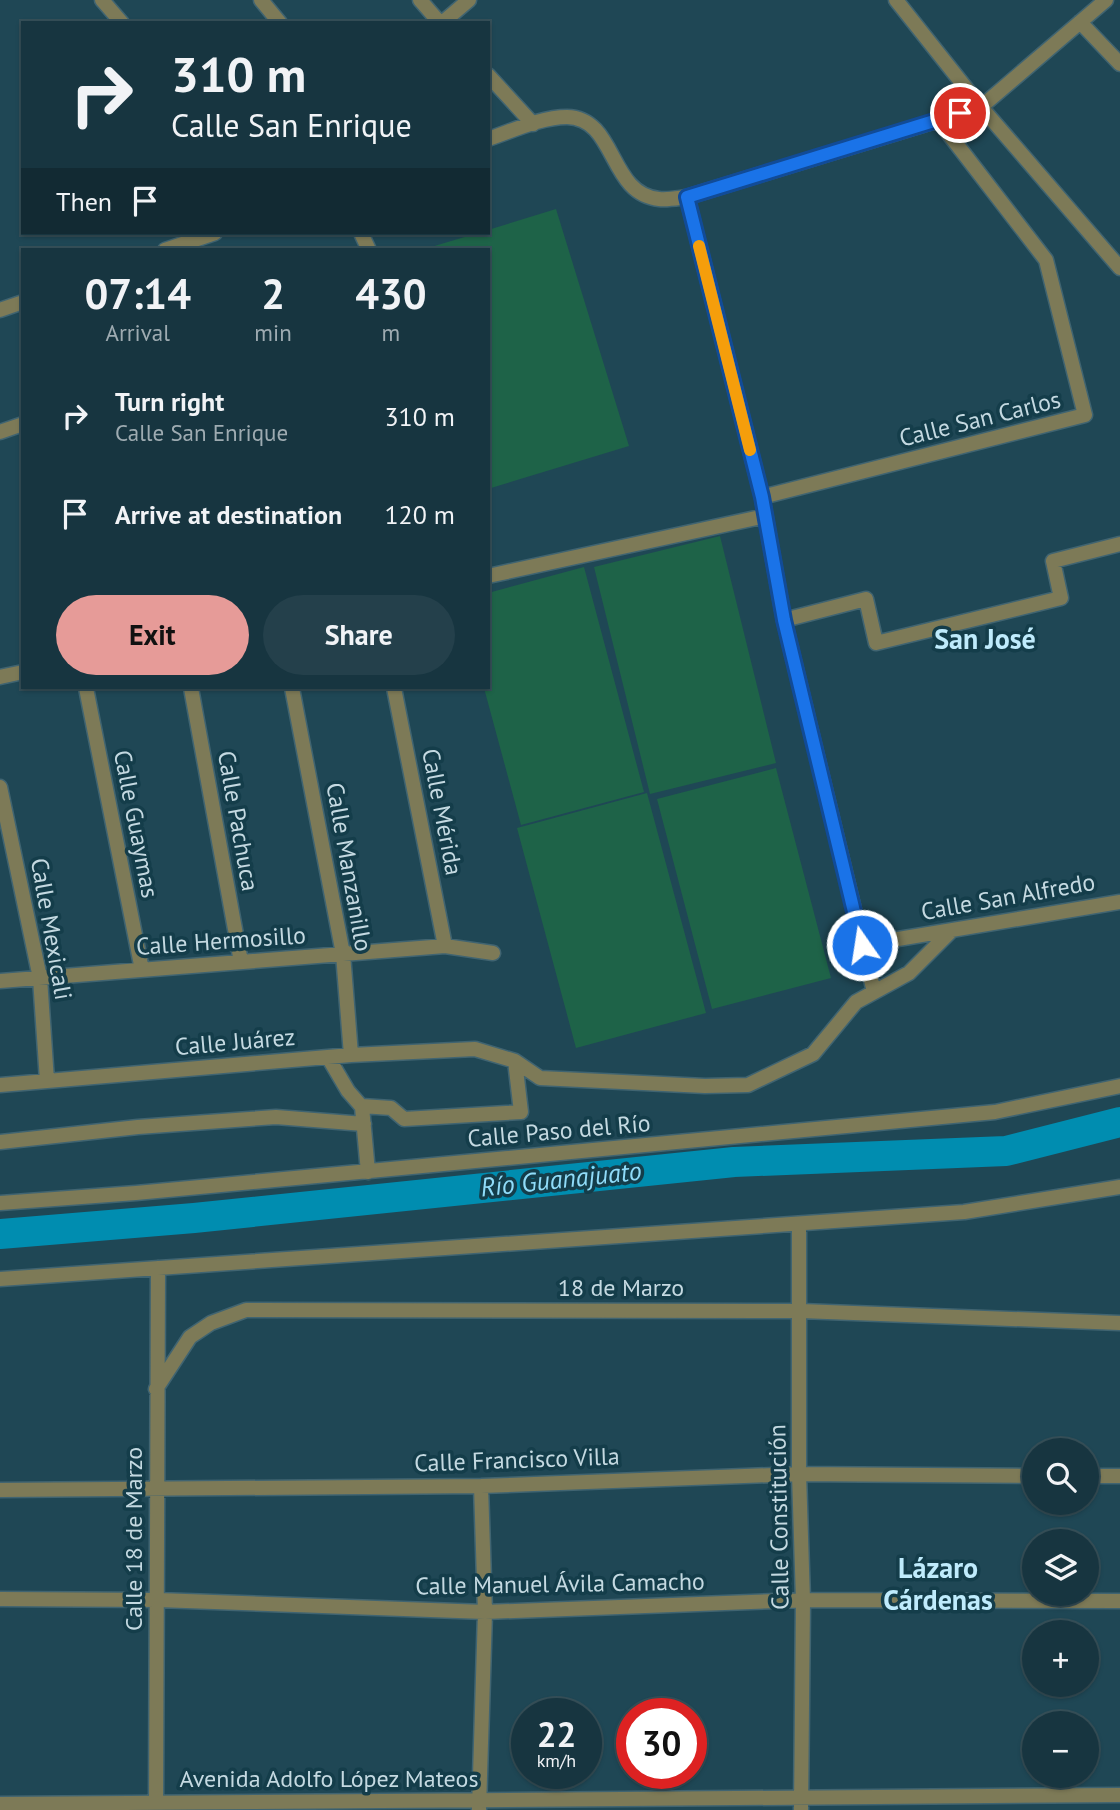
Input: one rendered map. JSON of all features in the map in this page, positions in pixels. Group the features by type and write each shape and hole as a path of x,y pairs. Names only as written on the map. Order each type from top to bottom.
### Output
{"street":[{"path":"102,0 120,21"},
{"path":"261,0 278,21"},
{"path":"420,0 439,21"},
{"path":"443,21 469,0"},
{"path":"896,0 981,107 1120,268"},
{"path":"490,138 533,124 567,117 582,120 596,129 631,187 658,199 687,197 981,107 1106,0"},
{"path":"1080,23 1120,64"},
{"path":"490,77 533,124"},
{"name":"Calle San Carlos","path":"762,497 1085,415 1046,260 938,120"},
{"path":"687,197 762,497 784,620 874,992"},
{"path":"171,248 211,235"},
{"path":"0,310 21,303"},
{"path":"0,432 21,425"},
{"path":"490,576 765,516"},
{"path":"784,620 866,598 876,643 1061,598 1053,561 1120,544"},
{"path":"0,677 21,672"},
{"name":"Calle Guaymas","path":"86,689 142,970"},
{"name":"Calle Pachuca","path":"191,689 241,962"},
{"name":"Calle Manzanillo","path":"292,689 343,954 351,1055"},
{"name":"Calle Mérida","path":"394,689 445,946"},
{"name":"Calle Mexicali","path":"0,787 40,978 47,1081"},
{"name":"Calle San Alfredo","path":"862,945 1120,902"},
{"path":"514,1061 540,1078 705,1086 748,1084 813,1054 856,1002 909,973 952,930"},
{"name":"Calle Hermosillo","path":"0,981 445,946 493,953"},
{"name":"Calle Juárez","path":"0,1086 351,1055 475,1048 514,1061"},
{"path":"328,1057 348,1091 362,1106 368,1171"},
{"path":"362,1106 391,1108 404,1119 521,1112 514,1061"},
{"name":"Calle Paso del Río","path":"0,1203 995,1112 1120,1086"},
{"path":"0,1142 276,1117 364,1124"},
{"path":"0,1279 964,1212 1120,1187"},
{"name":"Calle Constitución","path":"799,1224 799,1474 803,1600 801,1804"},
{"name":"Calle 18 de Marzo","path":"156,1807 158,1268"},
{"name":"18 de Marzo","path":"156,1389 190,1337 211,1323 246,1310 801,1311 1120,1323"},
{"name":"Calle Francisco Villa","path":"0,1490 481,1486 799,1474 1022,1476"},
{"path":"1099,1476 1120,1476"},
{"path":"479,1805 485,1612 481,1486"},
{"name":"Calle Manuel Ávila Camacho","path":"0,1600 158,1600 485,1612 803,1600 1120,1601"},
{"name":"Avenida Adolfo López Mateos","path":"0,1804 156,1807 801,1804 1120,1795"}],"green space":[{"path":"556,209 629,446 491,488 490,248 428,248 471,235 490,235 490,229"},
{"path":"720,536 776,763 650,794 594,567"},
{"path":"584,567 644,792 521,825 484,689 490,689 490,592"},
{"path":"776,768 831,978 712,1009 657,799"},
{"path":"647,793 706,1013 576,1048 517,828"}],"waterway":[{"name":"Río Guanajuato","path":"0,1234 194,1218 734,1162 1006,1151 1120,1122"}],"slow traffic":[{"path":"699,246 750,450"}],"district":[{"name":"San José","path":"985,639"},
{"name":"Lázaro Cárdenas","path":"938,1584"}],"route":[{"path":"862,945 784,620 762,497 687,197 960,113"}]}
